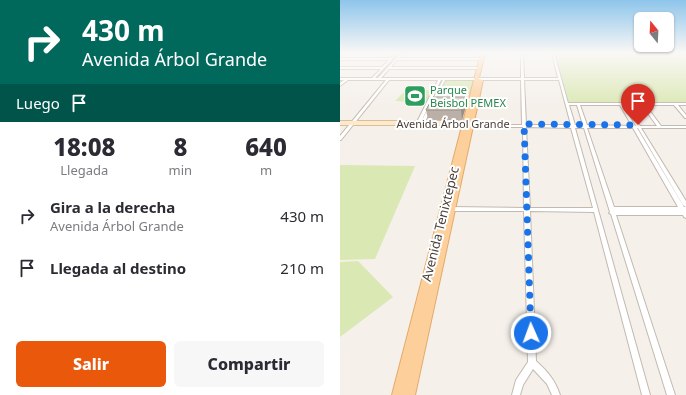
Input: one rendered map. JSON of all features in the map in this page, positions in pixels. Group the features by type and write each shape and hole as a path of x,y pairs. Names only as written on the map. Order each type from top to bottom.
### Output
{"main road":[{"name":"Avenida Tenixtepec","path":"479,71 479,79"},
{"name":"Avenida Tenixtepec","path":"408,395 431,281 481,71"},
{"name":"Avenida Tenixtepec","path":"399,395 431,281"}],"street":[{"path":"373,79 380,71"},
{"path":"379,79 386,71"},
{"path":"516,395 519,382 532,364 522,71"},
{"path":"558,71 646,395"},
{"path":"340,79 560,79"},
{"path":"340,85 347,79"},
{"path":"340,140 388,79"},
{"path":"420,124 442,79"},
{"path":"567,104 686,104"},
{"path":"578,104 671,395"},
{"path":"611,211 685,211 623,104"},
{"path":"675,104 686,117"},
{"path":"646,108 659,126"},
{"name":"Avenida Árbol Grande","path":"340,123 351,125 686,126"},
{"name":"Avenida Árbol Grande","path":"340,127 351,125 468,125"},
{"path":"448,209 595,210"},
{"path":"532,364 548,377 556,395"}],"green space":[{"path":"560,71 686,71 686,102 569,103"},
{"path":"445,79 475,79 470,94 439,93"},
{"name":"Parque Beisbol PEMEX","path":"406,90 432,90 426,102 395,101"},
{"path":"340,165 415,166 375,259 340,260"},
{"path":"358,261 393,297 340,337 340,262"}],"building":[{"path":"433,97 465,97 461,110 426,110"}],"place":[{"name":"Parque Beisbol PEMEX","path":"415,96"}],"route":[{"path":"531,333 524,124 638,125"}]}
